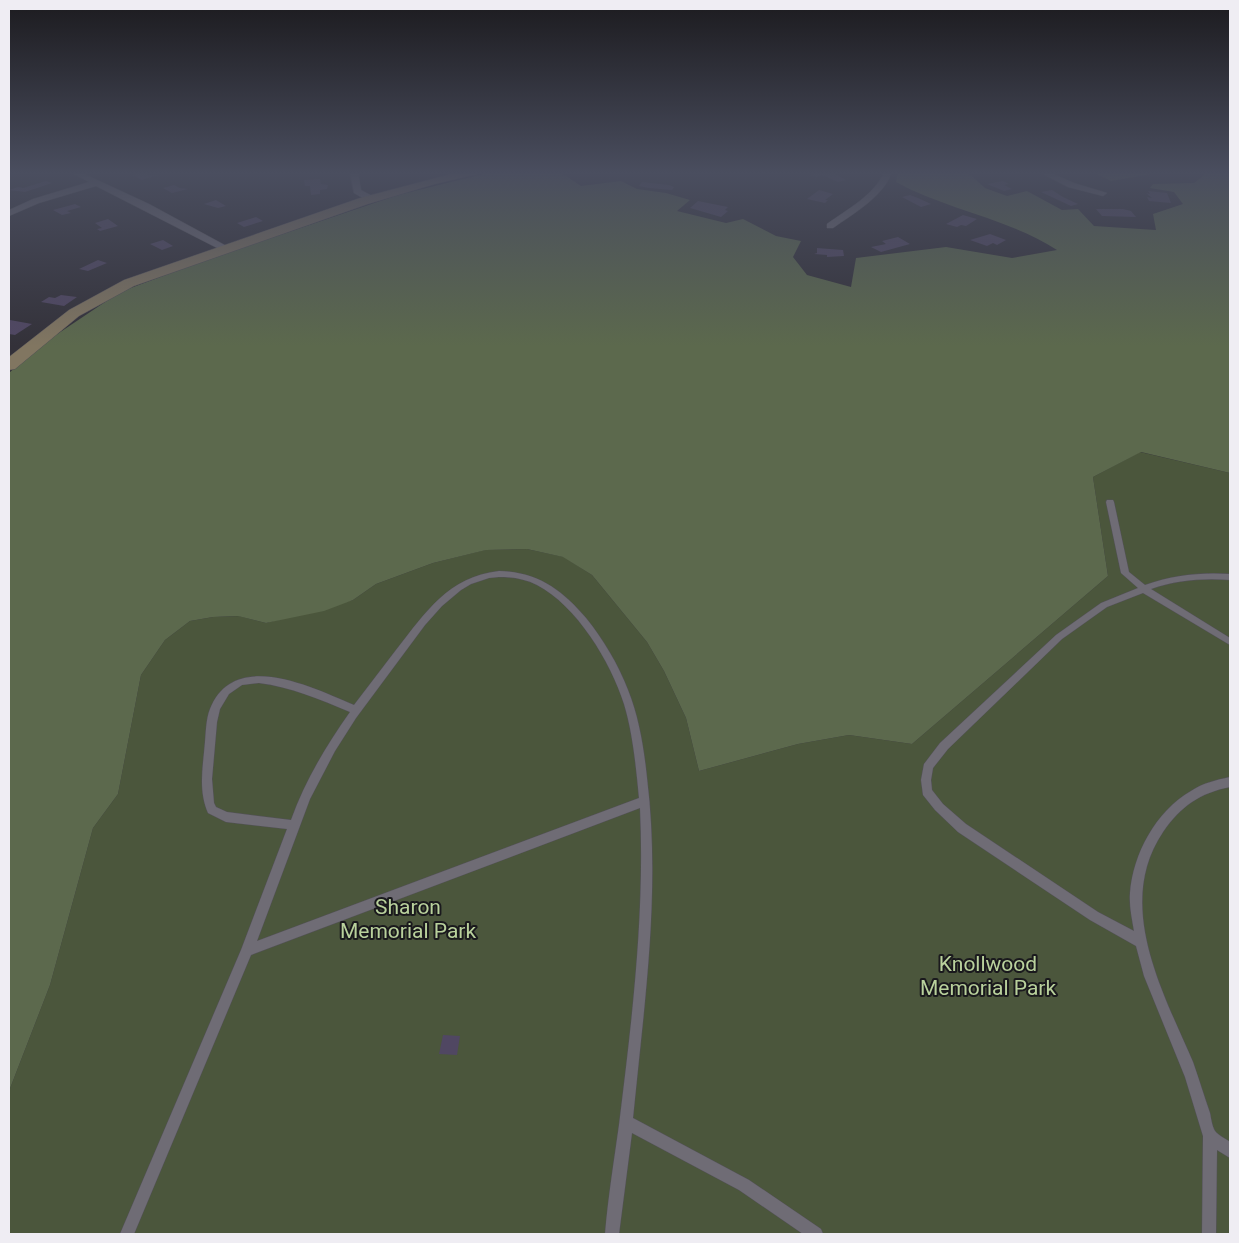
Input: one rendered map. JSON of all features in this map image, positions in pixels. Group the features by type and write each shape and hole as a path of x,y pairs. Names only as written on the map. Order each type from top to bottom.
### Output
{"main road":[{"path":"9,365 74,313 109,293 150,274 282,230"}],"street":[{"path":"191,230 227,249"}],"lane":[{"path":"1110,502 1125,573 1144,589 1230,642"},
{"path":"127,1234 247,950 311,784 355,710 420,625 458,588 482,577 510,574 523,576 548,587 560,596 600,646 617,674 628,703 639,750 649,839 649,883 626,1122 612,1234"},
{"path":"1141,942 1094,916 962,828 939,807 927,792 928,767 944,746 1059,637 1104,605 1169,579 1191,575 1230,576"},
{"path":"294,825 226,817 212,810 207,795 213,718 220,699 229,690 243,681 264,679 286,683 355,710"},
{"path":"1209,1234 1211,1196 1210,1136 1192,1077 1150,976 1141,942 1136,892 1142,860 1157,831 1176,809 1200,789 1230,782"},
{"path":"247,950 645,801"},
{"path":"626,1122 744,1185 816,1234"},
{"path":"1210,1136 1230,1152"}],"green space":[{"path":"295,230 764,230 776,236 801,241 793,257 807,275 851,287 856,258 946,247 1012,258 1057,250 1018,230 1230,230 1230,473 1141,452 1093,477 1108,576 912,744 849,735 798,744 699,771 686,718 664,671 647,642 592,575 563,557 527,549 486,550 433,563 376,584 353,600 324,611 266,623 238,616 213,617 190,621 165,640 141,675 118,794 93,828 50,985 9,1091 9,373 38,347 120,292"},
{"path":"1140,452 1230,473 1230,1234 9,1234 9,1091 50,985 93,828 118,794 141,675 165,640 190,621 213,617 239,616 266,623 353,600 376,584 433,563 485,550 527,549 564,557 592,575 647,642 664,671 686,718 699,771 798,744 849,735 912,744 1108,576 1093,477"}],"building":[{"path":"990,234 1006,240 997,245 993,243 987,246 970,240"},
{"path":"898,237 910,244 881,252 871,247 886,244 882,241"},
{"path":"163,240 173,246 162,250 150,244"},
{"path":"817,248 843,250 844,256 827,257 827,255 814,254 817,253"},
{"path":"98,260 107,263 88,271 79,269"},
{"path":"61,295 77,297 64,306 41,302 49,297 55,298"},
{"path":"10,320 32,324 15,335 9,334"},
{"path":"443,1035 460,1036 457,1055 439,1054"}],"park label":[{"name":"Sharon Memorial Park","path":"408,919"},
{"name":"Knollwood Memorial Park","path":"988,976"}]}
